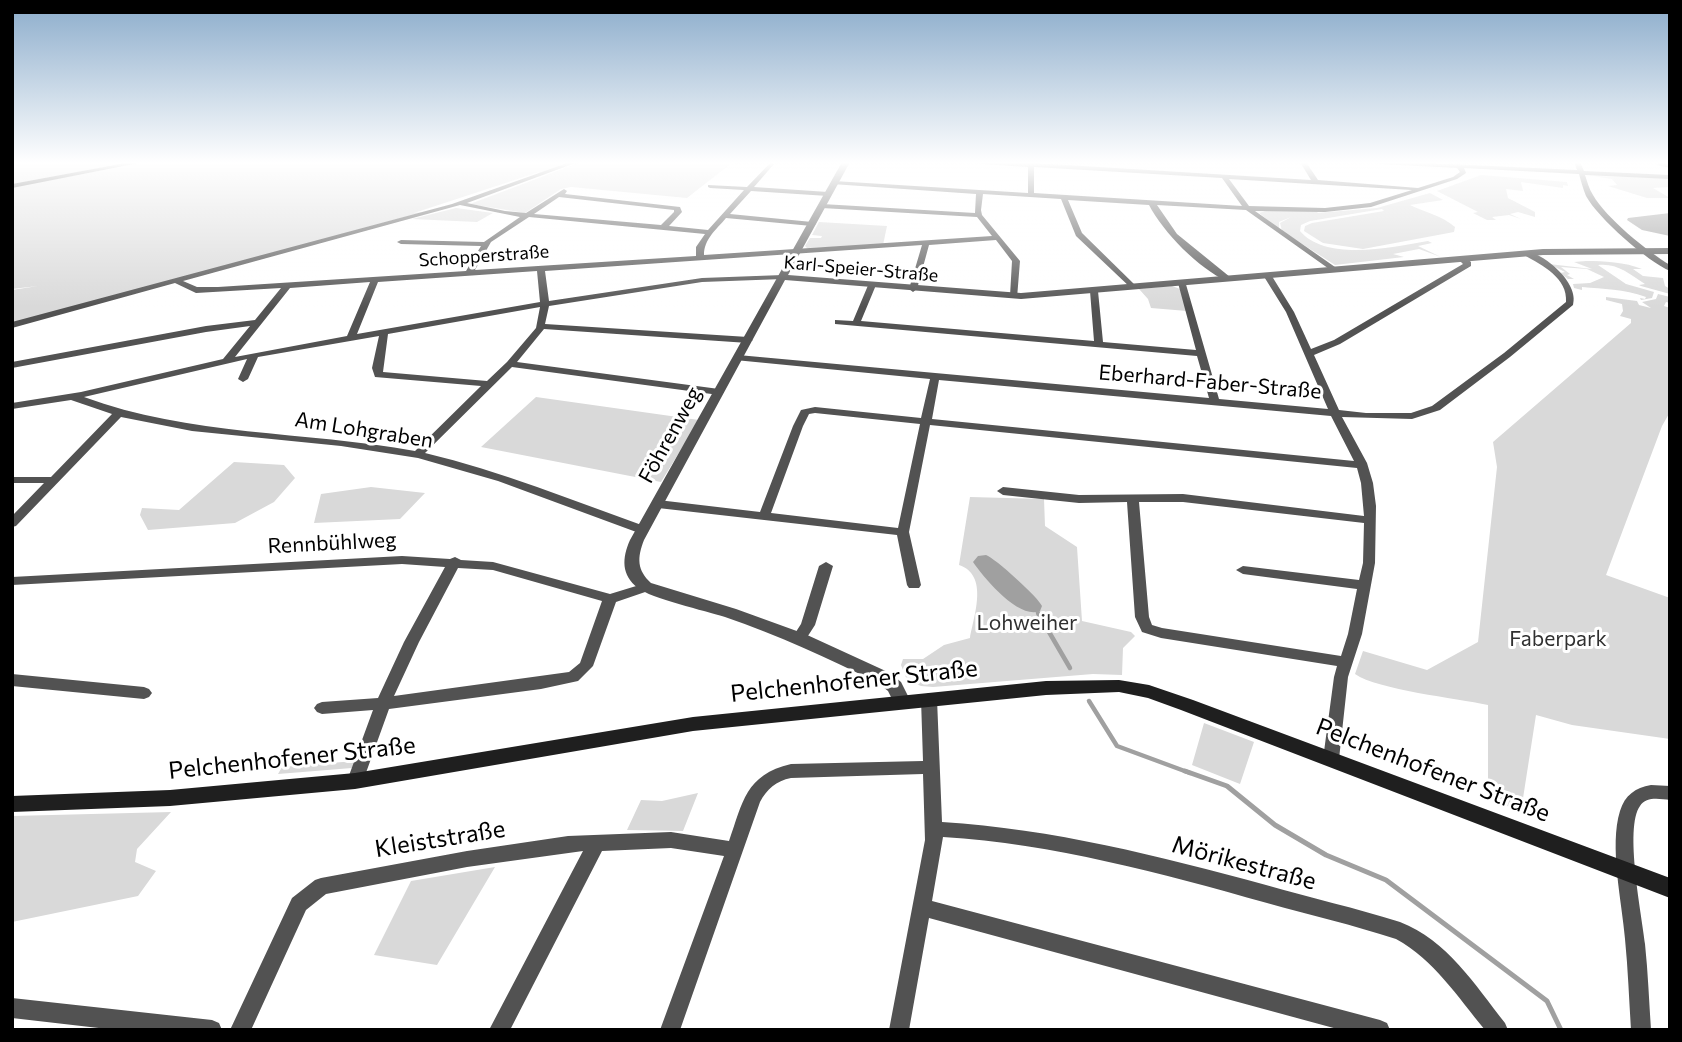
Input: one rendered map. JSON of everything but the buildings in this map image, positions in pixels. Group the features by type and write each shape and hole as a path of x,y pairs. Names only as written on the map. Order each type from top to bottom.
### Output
{"main road":[{"name":"Pelchenhofener Straße","path":"12,804 170,798 355,781 507,758 693,724 1086,685 1128,688 1177,701 1670,888"}],"street":[{"path":"12,325 432,211"},
{"path":"490,211 709,232"},
{"path":"469,273 484,244 534,211"},
{"path":"663,228 678,211"},
{"path":"700,258 701,243 730,211"},
{"name":"Föhrenweg","path":"646,587 632,573 629,565 631,553 819,211"},
{"path":"910,211 979,215"},
{"path":"977,211 1016,261 1014,296"},
{"path":"1069,211 1079,234 1132,287"},
{"path":"1156,211 1172,233 1227,279"},
{"path":"1251,211 1332,269"},
{"path":"1603,211 1643,250 1670,269"},
{"path":"725,216 812,224"},
{"name":"Schopperstraße","path":"176,281 190,288 204,290 998,238"},
{"path":"401,242 484,244"},
{"path":"914,289 926,243"},
{"name":"Karl-Speier-Straße","path":"12,406 73,397 227,360 678,282 783,277 1014,296 1527,253 1670,251"},
{"name":"Eberhard-Faber-Straße","path":"738,358 1397,417 1428,411 1507,355 1567,307 1572,300 1566,283 1527,253"},
{"path":"1308,348 1325,347 1468,264 1466,259"},
{"path":"416,455 491,384 541,326 545,304 541,268"},
{"path":"1267,275 1308,348 1335,413 1362,465 1367,483 1368,564 1354,634 1345,662 1331,759"},
{"path":"351,337 375,280"},
{"path":"1182,283 1214,402"},
{"path":"227,360 288,285"},
{"path":"856,323 872,285"},
{"path":"1094,291 1099,344"},
{"path":"838,322 1201,353"},
{"path":"12,365 206,328 255,323"},
{"path":"541,326 748,340"},
{"path":"384,331 378,375 491,384"},
{"path":"243,379 254,355"},
{"path":"510,364 719,392"},
{"path":"914,585 903,532 935,376"},
{"name":"Am Lohgraben","path":"73,397 118,413 216,430 356,445 416,455 542,493 643,530"},
{"path":"764,516 805,412 822,410 1362,465"},
{"path":"12,523 118,413"},
{"path":"12,480 53,480"},
{"path":"1003,491 1079,499 1183,498 1369,520"},
{"path":"1133,497 1142,617 1147,628 1345,662"},
{"path":"658,504 903,532"},
{"name":"Rennbühlweg","path":"12,581 348,561 456,561 513,570 610,599"},
{"path":"355,781 381,704 404,654 456,561"},
{"path":"799,638 808,625 826,566"},
{"path":"1243,570 1363,584"},
{"path":"322,708 381,704 541,684 580,674 592,654 610,599 646,587 740,616 799,638 884,678 897,690 902,702"},
{"path":"12,680 144,693"},
{"path":"899,1030 935,829 929,699"},
{"path":"670,1030 756,792 767,779 779,774 806,770 932,767"},
{"path":"1641,1030 1635,938 1626,872 1628,808 1641,794 1670,793"},
{"name":"Mörikestraße","path":"935,829 1000,833 1074,845 1197,875 1400,931 1413,936 1436,956 1498,1030"},
{"name":"Kleiststraße","path":"240,1030 299,904 321,886 346,879 498,854 597,842 671,839 736,850"},
{"path":"499,1030 597,842"},
{"path":"921,906 1380,1030"},
{"path":"12,1008 212,1030"}],"green space":[{"path":"12,211 423,212 12,324 12,290 38,286 12,289"},
{"path":"445,211 493,213 477,222 412,219"},
{"path":"1267,211 1319,211 1317,213 1372,211 1310,221 1301,225 1300,231 1312,241 1326,246 1361,250 1428,241 1432,243 1418,246 1441,257 1419,249 1393,254 1404,257 1335,265 1282,231 1280,223 1291,217 1279,222 1279,229 1259,213"},
{"path":"1384,211 1424,211 1450,223 1455,227 1454,232 1363,249 1323,243 1304,231 1305,226 1312,223"},
{"path":"1475,211 1532,211 1535,217 1518,212 1510,214 1521,219 1509,215 1487,220 1473,213 1478,212"},
{"path":"819,222 887,226 883,245 807,248 805,246 810,238 822,236 812,235"},
{"path":"1574,262 1622,263 1642,269 1633,269 1643,276 1663,278 1670,294 1641,286 1639,285 1645,284 1628,273 1605,265 1598,265 1626,284 1654,292 1652,298 1641,300 1640,298 1646,297 1614,290 1582,287 1582,290 1574,288 1573,284 1590,283 1604,277 1587,269 1561,267 1574,279 1568,279 1560,273 1565,272 1549,264 1592,269"},
{"path":"1172,286 1180,289 1187,311 1151,308 1148,299 1139,289"},
{"name":"Faberpark","path":"1658,294 1670,297 1670,303 1666,302 1664,306 1670,308 1670,412 1662,426 1606,575 1670,598 1670,739 1572,725 1536,715 1521,811 1488,799 1488,705 1381,685 1355,674 1363,651 1427,670 1478,642 1497,467 1493,442 1631,323 1631,319 1620,316 1623,311 1622,304 1606,300 1606,297 1637,301 1639,305 1651,308 1642,302 1656,299"},
{"path":"536,397 699,420 661,482 481,447"},
{"path":"234,462 284,465 295,478 274,502 235,523 148,530 140,515 142,508 179,510"},
{"path":"371,487 425,493 400,519 314,523 321,494"},
{"name":"Lohweiher","path":"970,497 1044,499 1045,526 1077,547 1082,621 1131,632 1135,636 1123,648 1122,675 1093,674 933,687 921,686 907,680 901,665 903,659 923,659 944,645 970,638 977,586 968,570 959,565"},
{"path":"1204,723 1254,742 1240,784 1192,765"},
{"path":"355,761 352,768 278,774 282,767"},
{"path":"698,793 683,831 627,830 641,800 662,801"},
{"path":"171,812 137,849 135,862 156,871 138,896 12,922 12,816"},
{"path":"495,867 437,965 374,955 411,881"}],"shaded area":[{"path":"1670,213 1670,236 1642,230 1627,220 1628,218"},
{"name":"Lohweiher","path":"986,555 1007,570 1033,595 1042,606 1040,611 1032,612 1012,604 993,587 973,562 978,556"}],"waterway":[{"path":"1038,613 1070,668"},
{"path":"1089,701 1117,746 1190,773"},
{"path":"1185,771 1227,786 1275,825 1326,855 1386,880 1547,1001 1561,1030"}]}
